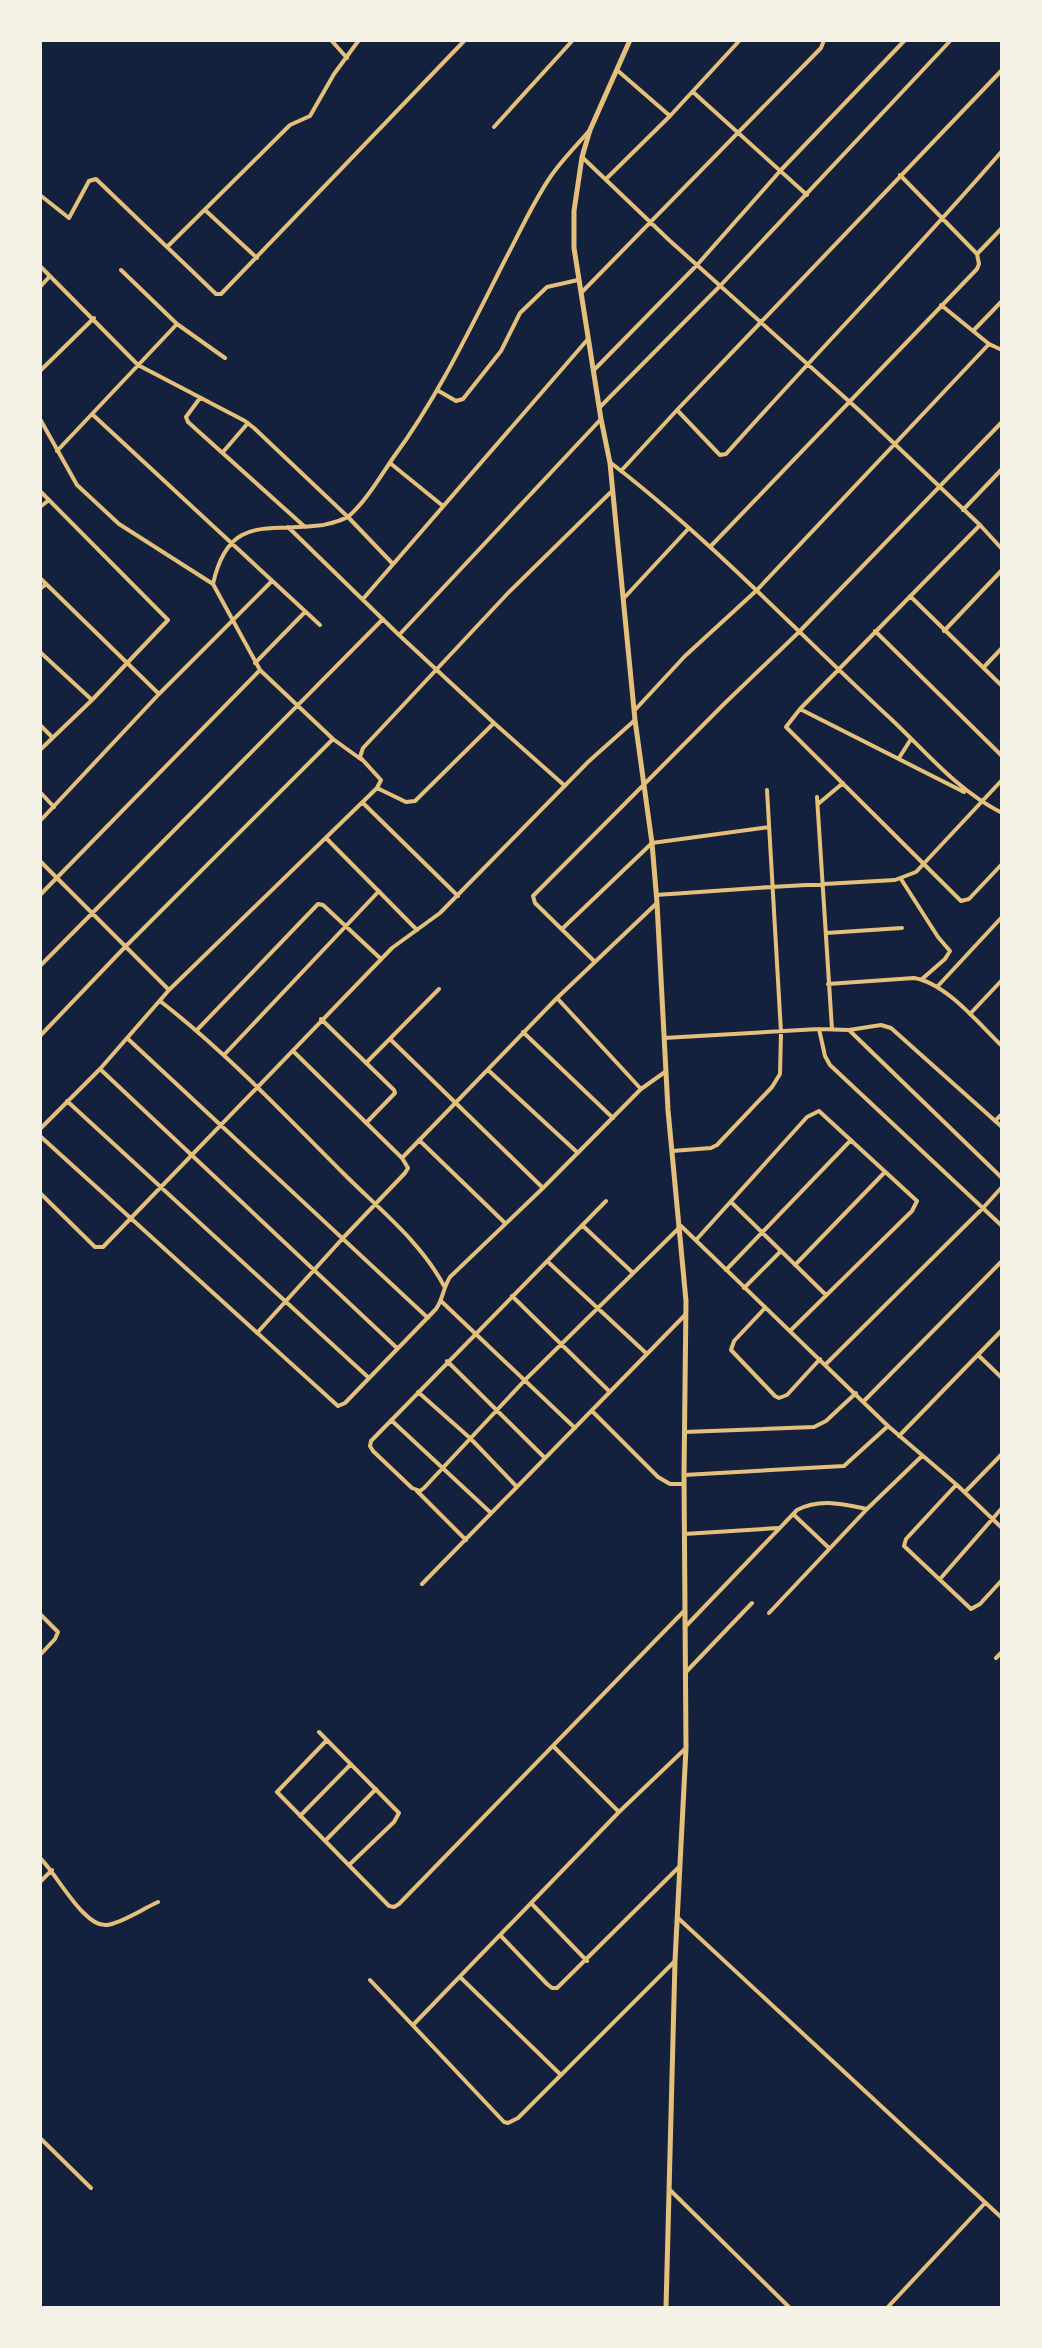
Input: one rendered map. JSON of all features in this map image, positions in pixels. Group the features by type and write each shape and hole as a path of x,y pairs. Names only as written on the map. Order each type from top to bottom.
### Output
{"street":[{"path":"331,40 346,58"},
{"path":"168,246 290,125 310,116 359,40"},
{"path":"40,195 69,218 89,181 96,179 218,294 224,292 465,40"},
{"path":"494,127 573,40"},
{"path":"630,40 590,130 582,157 574,211 574,248 610,463 634,720 652,843 666,1072 687,1313 684,1432 686,1748 675,1961 666,2307"},
{"path":"606,179 670,116 740,40"},
{"path":"581,293 740,133 821,48 824,40"},
{"path":"594,370 697,265 781,170 905,40"},
{"path":"599,408 720,286 951,40"},
{"path":"618,70 670,116"},
{"path":"621,471 1002,70"},
{"path":"693,92 807,195"},
{"path":"213,584 219,565 232,544 254,529 306,527 331,523 348,516 390,463 417,424 544,186 590,130"},
{"path":"677,410 717,453 723,455 943,219 1002,151"},
{"path":"582,157 697,265 851,403 980,525 1002,549"},
{"path":"710,548 851,403 979,264 977,254 900,175"},
{"path":"205,210 256,258"},
{"path":"977,254 1002,228"},
{"path":"40,266 138,365 249,423 348,516 392,563"},
{"path":"121,270 177,324 225,358"},
{"path":"40,287 50,276"},
{"path":"437,390 456,401 463,399 501,351 520,314 547,287 578,279"},
{"path":"973,331 1002,301"},
{"path":"941,306 989,344 1002,350"},
{"path":"40,371 94,318"},
{"path":"57,451 177,324"},
{"path":"363,599 588,339"},
{"path":"634,711 685,656 757,590 989,344"},
{"path":"200,398 187,418 306,527"},
{"path":"92,414 320,626"},
{"path":"40,419 77,485 119,524 213,584 260,670 333,739 380,777 380,784 377,788 168,990 100,1069 40,1129"},
{"path":"399,635 601,419"},
{"path":"595,962 535,903 533,896 642,785 799,632 937,486 1002,422"},
{"path":"223,452 249,423"},
{"path":"390,463 443,506"},
{"path":"610,463 689,528 757,590 968,794"},
{"path":"963,510 1002,469"},
{"path":"363,761 360,757 363,748 509,592 612,490"},
{"path":"40,491 167,618 167,622 92,700 40,750"},
{"path":"40,507 49,500"},
{"path":"980,525 800,709 786,727 957,897 965,902 1002,864"},
{"path":"288,526 383,620 565,786"},
{"path":"622,599 689,528"},
{"path":"996,543 1002,538"},
{"path":"944,631 1002,570"},
{"path":"40,578 159,694"},
{"path":"40,821 159,694 272,581"},
{"path":"40,589 46,584"},
{"path":"910,596 1002,686"},
{"path":"255,663 305,612"},
{"path":"40,966 383,620"},
{"path":"875,631 1002,756"},
{"path":"984,667 1002,648"},
{"path":"40,652 92,700"},
{"path":"40,895 260,670"},
{"path":"800,709 1002,813"},
{"path":"40,1193 99,1249 258,1088 381,958 398,942 440,913 565,786 634,720"},
{"path":"377,788 406,802 415,801 494,723"},
{"path":"40,725 53,738"},
{"path":"40,1036 125,947 333,739"},
{"path":"898,758 911,739"},
{"path":"656,896 771,886 901,879 916,872 1002,780"},
{"path":"817,805 843,783"},
{"path":"672,1151 711,1148 717,1145 772,1087 780,1074 781,1032 771,886 768,790"},
{"path":"40,792 54,807"},
{"path":"817,797 832,1029"},
{"path":"363,802 458,896"},
{"path":"562,930 652,843 769,827"},
{"path":"326,838 417,930"},
{"path":"40,861 168,990"},
{"path":"901,879 938,937 950,951 945,959 922,979"},
{"path":"224,1055 379,891"},
{"path":"402,1158 557,998 657,903"},
{"path":"197,1030 318,904 323,905 381,958"},
{"path":"937,987 1002,917"},
{"path":"826,933 902,928"},
{"path":"828,984 922,979 937,987 970,1014 1002,1046"},
{"path":"970,1014 1002,980"},
{"path":"366,1063 439,989"},
{"path":"557,998 641,1089"},
{"path":"160,1001 224,1055 429,1259 444,1286"},
{"path":"321,1019 394,1090 395,1093 366,1123"},
{"path":"664,1038 819,1029 849,1030 881,1025 891,1028 1002,1127"},
{"path":"819,1029 825,1056 834,1069 1002,1226"},
{"path":"849,1030 1002,1178"},
{"path":"523,1032 613,1118"},
{"path":"127,1038 428,1318"},
{"path":"390,1039 543,1188"},
{"path":"257,1334 408,1168 402,1158 293,1051"},
{"path":"100,1069 397,1348"},
{"path":"488,1070 578,1154"},
{"path":"40,1136 338,1406 345,1403 428,1318 441,1301 444,1286 505,1223 578,1154 641,1089 666,1072"},
{"path":"67,1100 369,1378"},
{"path":"696,1240 807,1117 819,1111 917,1201 916,1206 790,1331"},
{"path":"995,1122 1002,1114"},
{"path":"419,1140 505,1223"},
{"path":"726,1270 851,1140"},
{"path":"795,1265 885,1172"},
{"path":"826,1364 1002,1187"},
{"path":"466,1540 370,1446 371,1441 606,1201"},
{"path":"731,1202 826,1295"},
{"path":"582,1225 633,1273"},
{"path":"681,1226 888,1426 965,1492 1002,1528"},
{"path":"416,1491 424,1488 526,1379 681,1226"},
{"path":"744,1288 781,1251"},
{"path":"547,1261 647,1354"},
{"path":"864,1401 1002,1261"},
{"path":"512,1296 610,1392"},
{"path":"441,1301 526,1379 575,1428"},
{"path":"765,1308 734,1341 731,1350 776,1396 779,1398 787,1395 820,1359"},
{"path":"423,1584 687,1313"},
{"path":"899,1436 1002,1330"},
{"path":"978,1355 1002,1378"},
{"path":"447,1361 545,1458"},
{"path":"418,1392 470,1438 517,1487"},
{"path":"684,1432 814,1427 826,1421 856,1393"},
{"path":"592,1411 658,1477 670,1484 684,1484"},
{"path":"391,1420 444,1467 491,1514"},
{"path":"684,1475 844,1466 888,1426"},
{"path":"965,1492 1002,1454"},
{"path":"769,1613 867,1509 922,1456"},
{"path":"957,1485 904,1543 906,1548 971,1609 980,1604 1002,1580"},
{"path":"686,1626 793,1514 807,1505 820,1502 834,1502 867,1509"},
{"path":"940,1579 1002,1508"},
{"path":"793,1514 829,1548"},
{"path":"684,1534 778,1528"},
{"path":"686,1672 752,1603"},
{"path":"327,1740 278,1792 389,1906 394,1907 685,1610"},
{"path":"40,1614 58,1632 55,1639 40,1655"},
{"path":"996,1658 1002,1652"},
{"path":"319,1732 395,1809 398,1817 349,1865"},
{"path":"553,1746 619,1812"},
{"path":"414,2025 619,1812 686,1748"},
{"path":"300,1816 351,1764"},
{"path":"325,1841 376,1789"},
{"path":"40,1858 52,1870 85,1915 97,1924 110,1924 158,1902"},
{"path":"500,1935 552,1988 562,1985 680,1867"},
{"path":"40,1881 52,1870"},
{"path":"531,1903 587,1961"},
{"path":"677,1917 1002,2218"},
{"path":"370,1980 504,2122 508,2123 518,2118 675,1961"},
{"path":"460,1977 561,2075"},
{"path":"41,2139 91,2188"},
{"path":"670,2190 790,2307"},
{"path":"887,2307 985,2203"}]}
